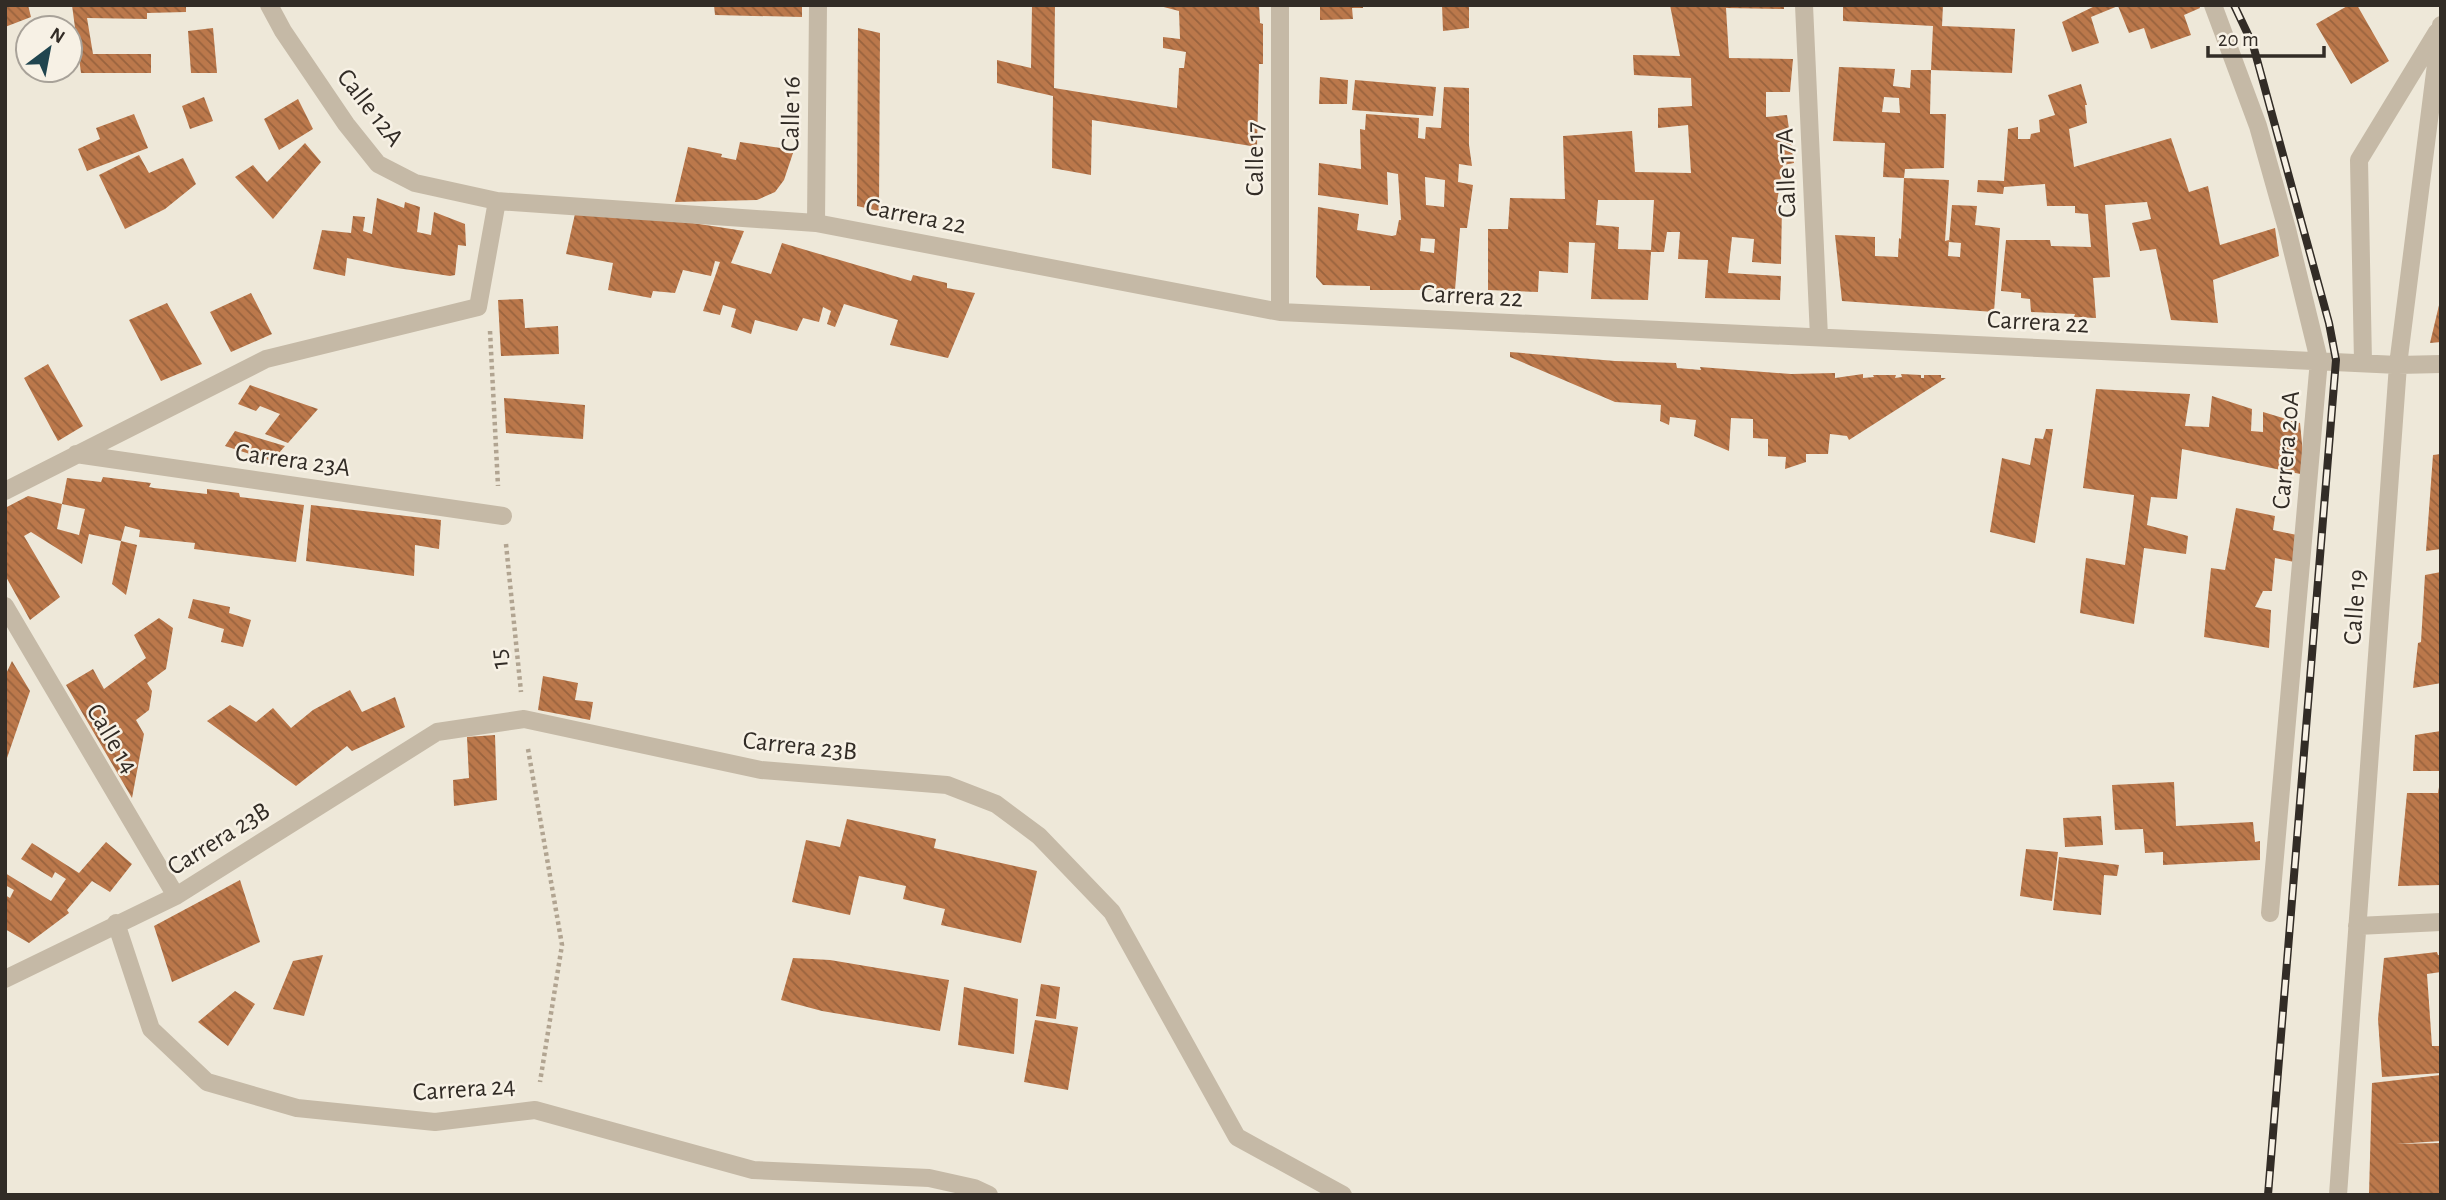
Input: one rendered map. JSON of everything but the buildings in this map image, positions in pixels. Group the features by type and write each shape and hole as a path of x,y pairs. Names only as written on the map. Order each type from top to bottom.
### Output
{"street":[{"name":"Calle 12A","path":"269,5 283,31 346,124 378,164 415,183 503,202"},
{"name":"Calle 16","path":"816,223 818,5"},
{"name":"Calle 17","path":"1280,5 1280,313"},
{"name":"Calle 17A","path":"1804,5 1819,337"},
{"name":"Carrera 20A","path":"2213,5 2258,126 2319,360 2270,913"},
{"path":"2362,362 2358,160 2441,26"},
{"name":"Calle 19","path":"2338,1195 2398,365 2441,26"},
{"name":"Carrera 22","path":"503,202 816,223 1280,313 2398,365 2441,363"},
{"path":"5,491 266,359 478,307 503,202"},
{"name":"Carrera 23A","path":"76,454 503,516"},
{"name":"Calle 14","path":"5,606 176,896"},
{"name":"Carrera 23B","path":"117,923 176,896 437,732 524,719 761,770 947,785 996,804 1039,836 1112,912 1237,1137 1343,1195"},
{"path":"2357,926 2441,922"},
{"path":"5,979 117,923"},
{"name":"Carrera 24","path":"117,923 151,1029 207,1082 297,1108 435,1122 535,1110 752,1170 929,1178 974,1188 989,1195"}],"path":[{"name":"15","path":"490,329 498,489 524,719 562,945 535,1110"}],"railway":[{"path":"2234,5 2253,45 2329,323 2336,360 2268,1195"}]}
